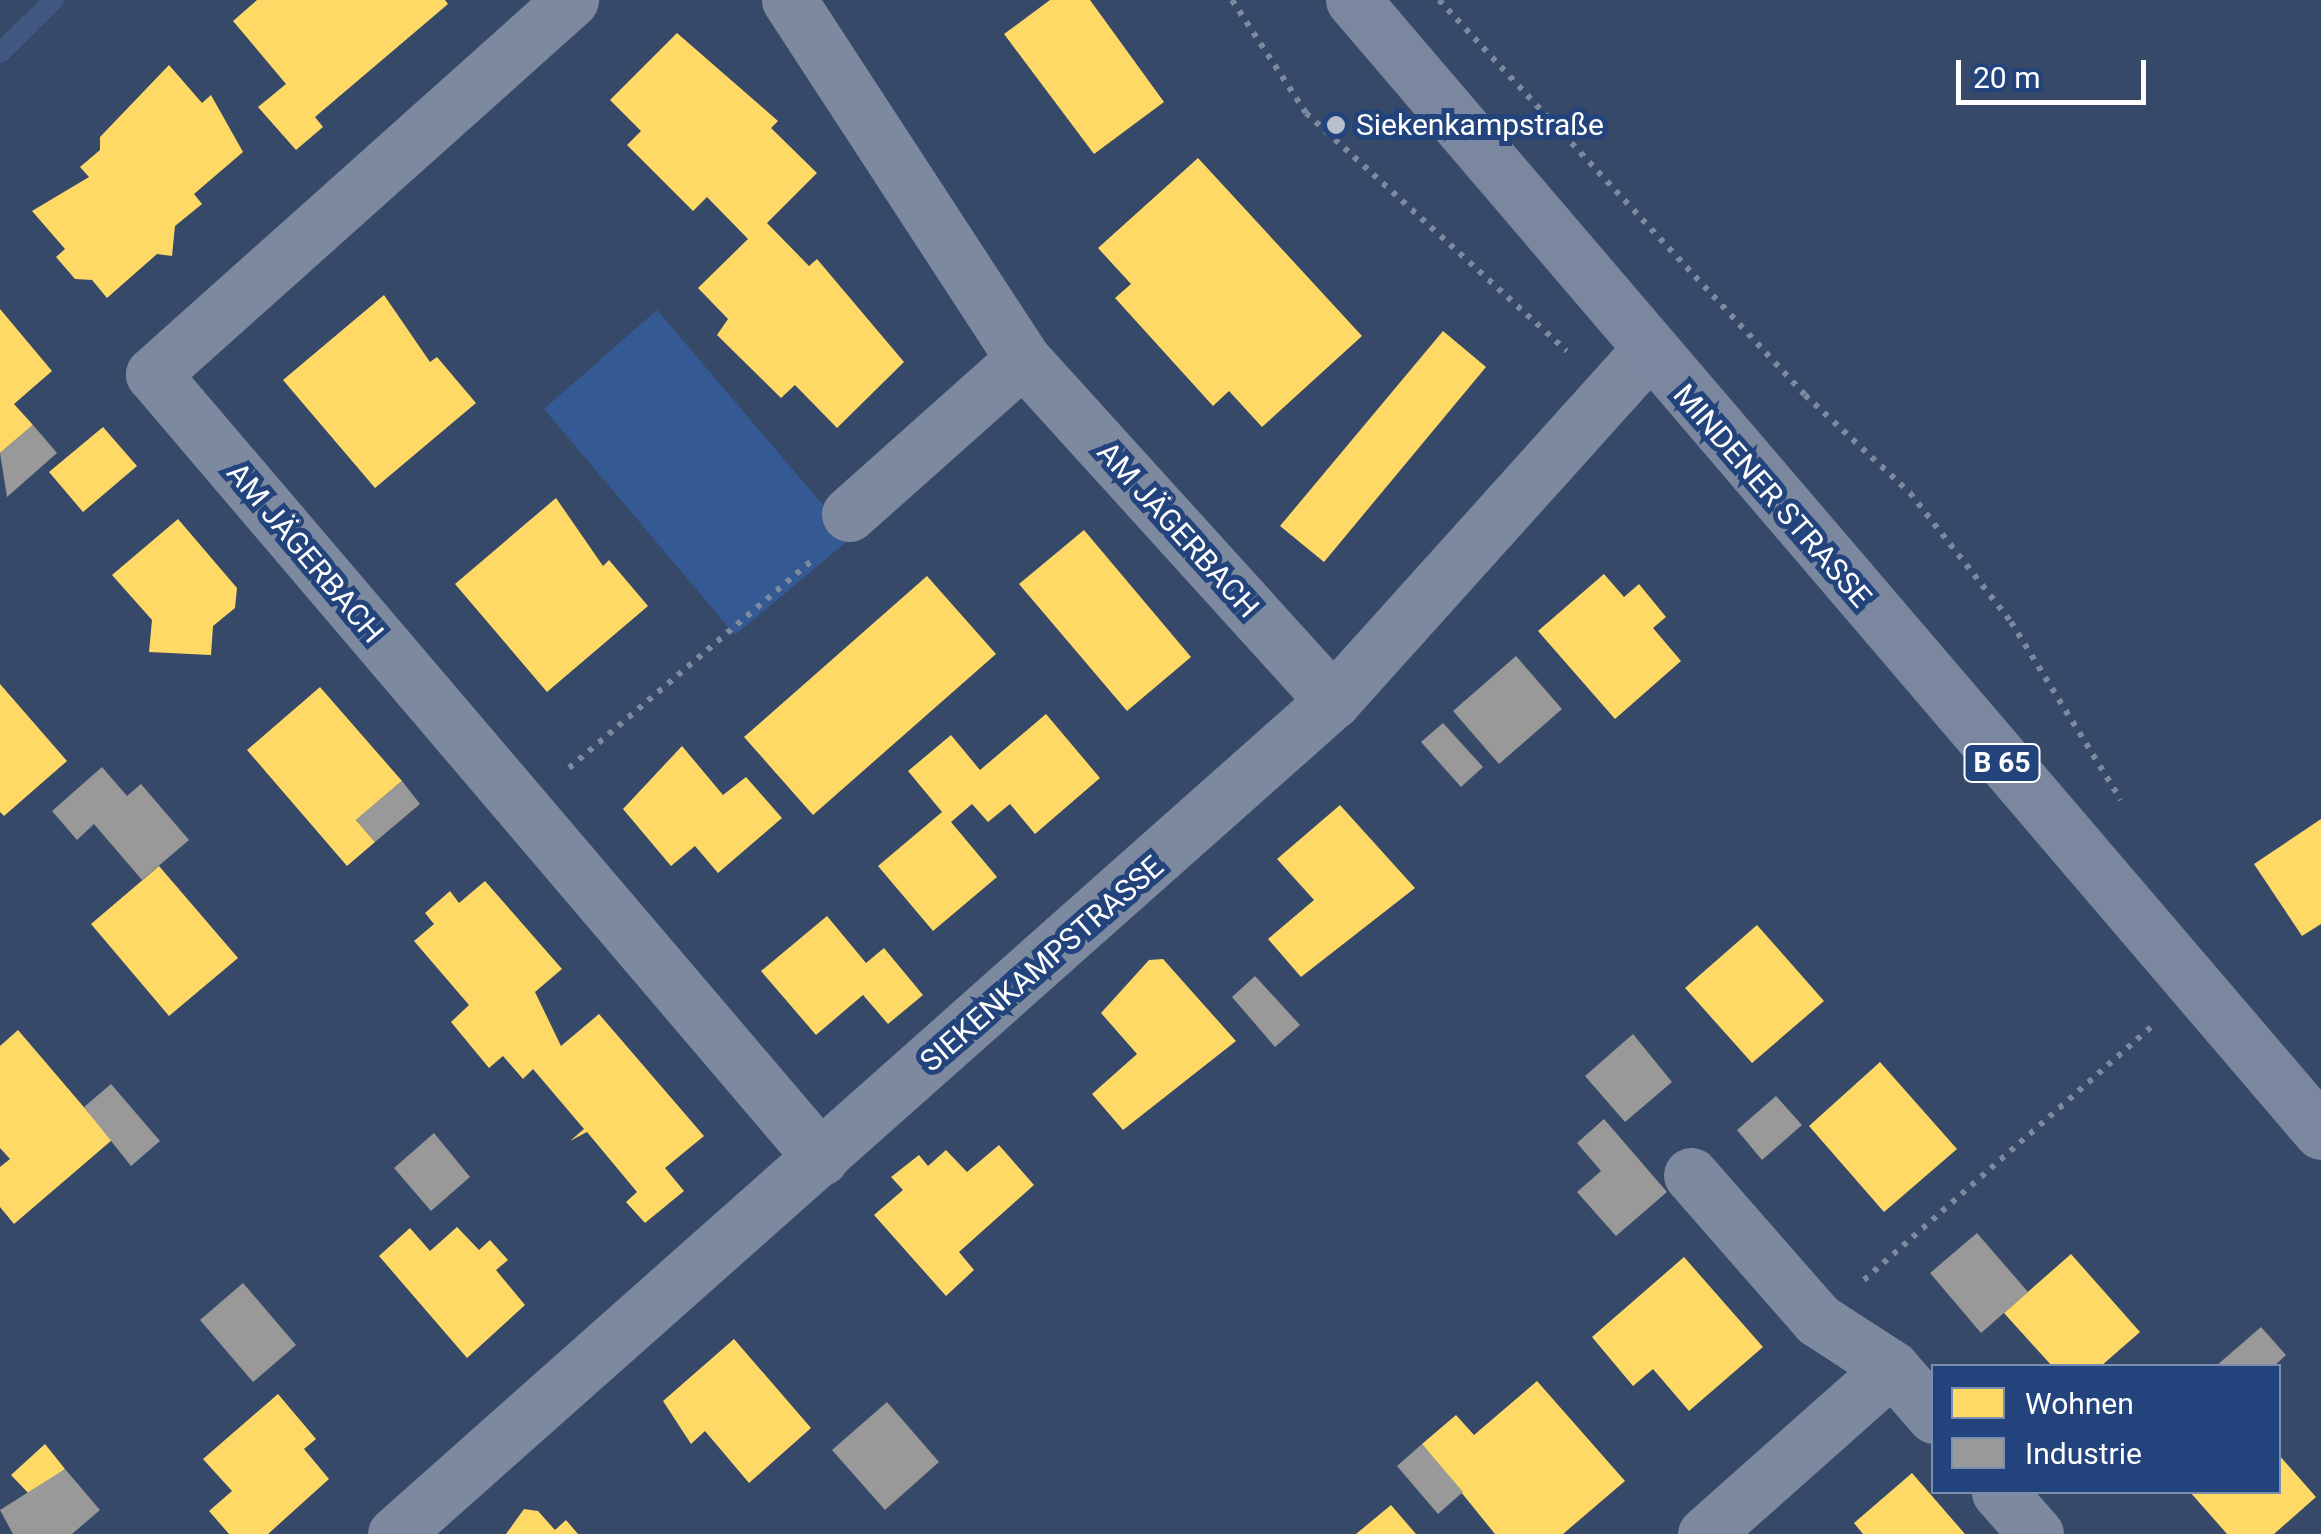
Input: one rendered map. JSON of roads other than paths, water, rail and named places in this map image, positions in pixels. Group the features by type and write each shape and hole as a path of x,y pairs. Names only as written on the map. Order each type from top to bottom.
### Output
{"main road":[{"name":"MINDENER STRASSE","path":"1353,0 1647,352 2321,1132"}],"street":[{"name":"AM JÄGERBACH","path":"571,0 153,374 821,1158"},
{"name":"AM JÄGERBACH","path":"789,0 1023,359 1333,701"},
{"name":"SIEKENKAMPSTRASSE","path":"395,1534 1333,701 1608,389 1647,352"},
{"path":"849,514 1023,359"},
{"path":"1691,1175 1818,1320 1892,1368 1931,1413"},
{"path":"1705,1534 1892,1368"},
{"path":"2001,1494 2036,1534"}],"waterway":[{"path":"0,53 54,0"}],"place":[{"name":"Siekenkampstraße","path":"1336,125"}]}
